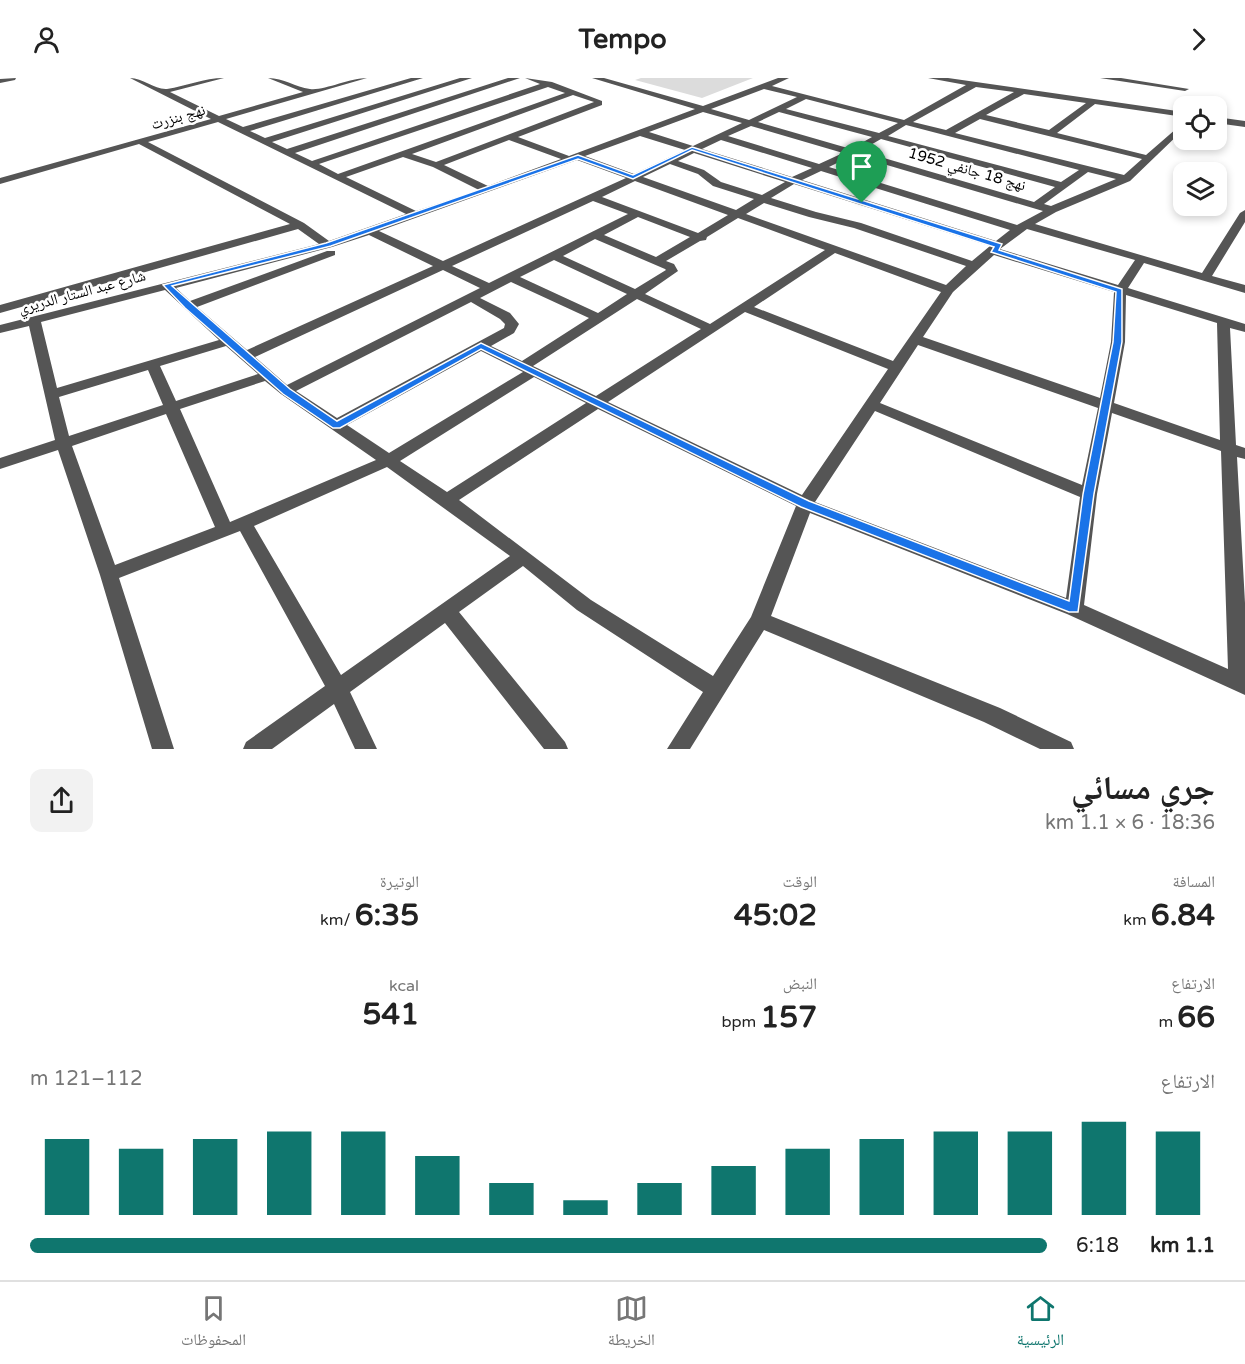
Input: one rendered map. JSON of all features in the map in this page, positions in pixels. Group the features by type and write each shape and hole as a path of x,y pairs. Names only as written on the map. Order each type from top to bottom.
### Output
{"street":[{"path":"0,81 12,78"},
{"path":"135,78 416,215"},
{"path":"162,92 220,78"},
{"path":"272,78 312,93"},
{"name":"نهج بنزرت","path":"0,181 363,78"},
{"path":"243,129 420,78"},
{"path":"265,141 468,78"},
{"path":"287,153 516,78"},
{"path":"436,165 599,103 575,92 529,78"},
{"name":"نهج 18 جانفي 1952","path":"596,78 1052,210"},
{"path":"610,82 622,78"},
{"name":"شارع عبد الستار الدريري","path":"0,329 375,233 416,215 574,159 785,78"},
{"path":"932,78 1092,103 1173,107"},
{"path":"1104,78 1173,104"},
{"path":"1184,96 1186,78"},
{"path":"381,82 528,131"},
{"path":"311,164 549,84"},
{"path":"658,261 702,238 793,181 852,152 973,85"},
{"path":"763,86 1125,179"},
{"path":"338,177 575,92"},
{"path":"948,133 1021,92"},
{"path":"246,356 593,197 692,148 804,97"},
{"path":"1051,133 1092,103"},
{"path":"778,109 1061,185"},
{"path":"980,116 1149,158"},
{"path":"1227,121 1245,123"},
{"path":"678,749 760,620 805,504 948,290 974,265 1022,227 1052,210 1125,179 1149,158 1173,123"},
{"path":"641,132 997,248 1120,291 1245,328"},
{"path":"718,136 1022,227 1245,289"},
{"path":"512,138 633,177 948,290"},
{"path":"140,141 300,225 328,245"},
{"path":"404,154 436,165 488,190"},
{"path":"667,160 701,172 717,184 813,215 857,225 974,265"},
{"path":"1036,205 1086,169"},
{"path":"593,197 702,238"},
{"path":"286,392 638,213"},
{"path":"1205,278 1245,213"},
{"path":"0,309 300,225"},
{"path":"188,306 375,233 491,289"},
{"path":"109,574 244,523 390,460 672,271 670,267 658,261 595,235"},
{"path":"447,500 834,249"},
{"path":"554,256 711,329"},
{"path":"1074,609 1089,494 1118,342 1120,291 1140,261"},
{"path":"512,278 599,318"},
{"path":"167,285 286,392 447,500 584,605 716,689"},
{"path":"336,426 509,330 512,324 505,316 472,298"},
{"path":"745,308 896,367"},
{"path":"34,320 63,443 109,574 163,749"},
{"path":"481,346 805,504 1074,609 1242,685 1226,447 1223,322"},
{"path":"915,339 1245,454"},
{"path":"53,394 153,366 228,341"},
{"path":"153,366 225,530"},
{"path":"0,464 268,375"},
{"path":"870,404 1089,494"},
{"path":"244,523 337,688 366,749"},
{"path":"254,749 523,556"},
{"path":"446,610 557,749"},
{"path":"760,620 992,715 1063,749"}],"shaded area":[{"path":"641,78 753,78 702,98 635,80"}],"route":[{"path":"692,148 862,203 1000,246 994,251 1120,291 1118,342 1089,494 1074,609 805,504 481,346 336,426 286,392 167,285 328,245 578,157 633,177 692,148"}]}
